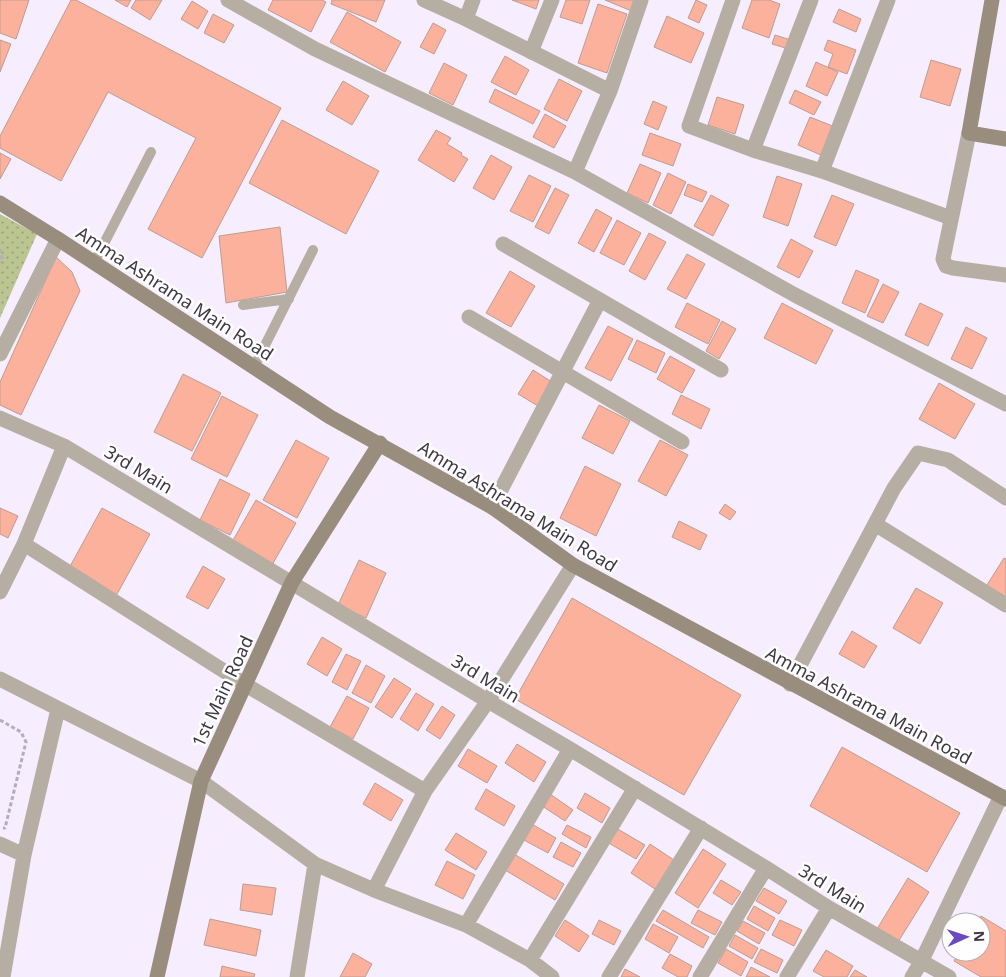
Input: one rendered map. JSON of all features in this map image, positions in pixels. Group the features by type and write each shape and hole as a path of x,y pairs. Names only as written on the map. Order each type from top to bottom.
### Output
{"street":[{"path":"228,0 315,49 575,172 795,295 1006,404"},
{"path":"424,0 610,91"},
{"path":"466,19 473,0"},
{"path":"531,52 552,0"},
{"path":"575,172 610,91 641,0"},
{"path":"733,0 689,126 951,218"},
{"path":"753,150 812,0"},
{"path":"822,172 888,0"},
{"path":"992,0 969,133 943,259 946,266 1006,275"},
{"path":"969,133 1006,139"},
{"name":"Amma Ashrama Main Road","path":"0,203 94,262 330,417 380,443 492,507 572,565 1003,798"},
{"path":"0,354 58,239"},
{"path":"503,244 721,370"},
{"path":"492,507 600,300"},
{"path":"469,317 682,442"},
{"name":"3rd Main","path":"0,418 64,446 488,701 570,748 829,908 949,977"},
{"name":"1st Main Road","path":"157,977 202,781 292,582 380,443"},
{"path":"0,592 24,544 64,446"},
{"path":"790,684 894,488 918,454 948,460 1006,498"},
{"path":"875,524 1006,605"},
{"path":"24,544 246,685 424,791"},
{"path":"374,890 424,791 488,701 572,565"},
{"path":"0,679 202,781 315,864 374,890 466,925 530,960 552,977"},
{"path":"3,977 24,855 58,709"},
{"path":"466,925 570,748"},
{"path":"530,960 635,788"},
{"path":"912,977 1003,798"},
{"path":"609,977 701,828"},
{"path":"0,844 24,855"},
{"path":"296,977 315,864"},
{"path":"700,977 766,868"},
{"path":"787,977 829,908"}],"lane":[{"path":"94,262 151,152"},
{"path":"254,367 313,250"},
{"path":"243,305 289,299"}],"path":[{"path":"0,249 2,256 0,263"},
{"path":"0,720 21,732 26,742 5,828 0,828"}],"green space":[{"path":"0,214 37,234 0,318"}],"building":[{"path":"0,0 29,0 16,39 0,33"},
{"path":"71,0 76,0 281,108 202,258 148,229 196,138 108,92 61,181 0,148 0,136"},
{"path":"115,0 131,0 127,7"},
{"path":"136,0 162,0 150,20 131,8"},
{"path":"273,0 322,0 326,2 311,32 268,10"},
{"path":"332,0 385,0 376,22 331,4"},
{"path":"512,0 539,0 536,9"},
{"path":"566,0 590,0 582,24 560,17"},
{"path":"605,0 639,0 634,12"},
{"path":"696,0 707,5 699,23 688,18"},
{"path":"752,0 769,0 780,4 769,38 742,28"},
{"path":"192,1 208,11 198,29 181,19"},
{"path":"598,4 627,14 607,73 578,63"},
{"path":"839,9 861,19 856,32 833,22"},
{"path":"347,12 401,42 385,72 330,42"},
{"path":"213,14 234,25 224,43 204,33"},
{"path":"667,16 704,33 691,63 654,47"},
{"path":"433,23 446,30 434,54 420,47"},
{"path":"775,35 794,41 792,50 772,44"},
{"path":"0,40 11,44 0,72"},
{"path":"828,40 856,50 847,74 828,67 833,54 824,50"},
{"path":"505,56 529,70 516,95 491,82"},
{"path":"931,60 961,69 950,106 920,97"},
{"path":"816,62 838,72 827,96 806,86"},
{"path":"444,63 467,75 453,105 429,93"},
{"path":"559,79 582,91 567,121 544,109"},
{"path":"343,81 369,96 352,125 326,110"},
{"path":"495,89 540,111 533,124 489,102"},
{"path":"795,90 821,102 814,115 789,103"},
{"path":"717,97 744,105 735,134 708,125"},
{"path":"653,101 667,107 658,130 644,124"},
{"path":"545,114 566,126 554,148 533,137"},
{"path":"810,117 835,127 823,156 798,145"},
{"path":"282,120 379,171 346,234 249,183"},
{"path":"436,130 451,138 447,144 468,159 454,182 418,160"},
{"path":"650,133 681,144 673,166 642,155"},
{"path":"0,153 11,159 0,179"},
{"path":"491,155 512,167 494,200 473,188"},
{"path":"640,164 661,173 648,203 627,193"},
{"path":"668,173 686,182 671,214 653,205"},
{"path":"529,175 551,186 533,222 510,211"},
{"path":"777,176 802,184 788,226 763,217"},
{"path":"688,184 707,192 702,202 684,195"},
{"path":"555,188 569,195 549,234 535,227"},
{"path":"711,195 729,205 713,236 694,226"},
{"path":"832,195 854,204 836,246 814,237"},
{"path":"596,209 612,218 594,252 578,243"},
{"path":"617,220 641,233 624,265 600,253"},
{"path":"280,227 287,292 226,303 219,236"},
{"path":"649,233 666,242 645,280 629,271"},
{"path":"791,239 813,251 799,278 777,267"},
{"path":"687,254 705,264 686,299 667,289"},
{"path":"56,257 72,272 80,291 21,415 0,405 0,382"},
{"path":"856,270 879,280 865,313 842,303"},
{"path":"510,271 535,286 511,327 486,313"},
{"path":"883,284 899,292 883,323 867,316"},
{"path":"687,303 720,320 708,344 675,327"},
{"path":"782,303 833,330 816,364 764,338"},
{"path":"920,303 943,314 928,346 905,335"},
{"path":"722,321 736,329 719,359 706,351"},
{"path":"608,326 633,339 611,381 585,368"},
{"path":"966,327 987,338 972,369 951,359"},
{"path":"637,340 665,353 656,373 628,359"},
{"path":"670,356 695,370 682,393 657,379"},
{"path":"533,370 552,382 538,406 518,394"},
{"path":"183,374 221,393 192,451 154,432"},
{"path":"939,383 975,404 955,439 919,419"},
{"path":"681,395 710,409 701,429 672,414"},
{"path":"222,396 258,415 227,477 191,459"},
{"path":"599,405 630,421 613,454 582,438"},
{"path":"296,440 329,458 297,518 263,500"},
{"path":"660,440 688,455 666,496 638,481"},
{"path":"585,466 621,484 596,536 560,518"},
{"path":"220,479 250,494 230,535 200,520"},
{"path":"256,500 296,523 272,565 232,542"},
{"path":"725,504 736,512 730,520 719,513"},
{"path":"0,508 18,516 8,538 0,534"},
{"path":"102,508 150,534 116,596 68,570"},
{"path":"679,521 707,535 700,550 672,537"},
{"path":"1004,558 1006,559 1006,600 985,588"},
{"path":"359,560 386,573 366,618 338,605"},
{"path":"203,566 225,579 208,609 186,597"},
{"path":"916,588 943,603 920,644 893,628"},
{"path":"572,598 741,695 684,795 515,699"},
{"path":"852,631 877,646 864,668 839,654"},
{"path":"322,637 342,649 327,676 307,664"},
{"path":"346,654 361,661 347,690 332,682"},
{"path":"366,665 385,676 371,703 352,693"},
{"path":"394,678 411,689 392,718 375,707"},
{"path":"416,693 434,704 418,731 400,719"},
{"path":"347,696 369,708 353,739 330,727"},
{"path":"442,706 455,715 440,739 426,730"},
{"path":"517,744 546,762 534,782 505,763"},
{"path":"842,747 960,813 927,872 810,806"},
{"path":"468,749 497,766 487,783 458,766"},
{"path":"375,783 403,800 391,821 363,804"},
{"path":"486,789 515,806 504,826 475,809"},
{"path":"585,793 610,808 602,823 577,808"},
{"path":"550,794 573,810 565,821 542,806"},
{"path":"530,823 556,838 548,853 522,839"},
{"path":"567,825 591,837 586,848 562,834"},
{"path":"616,828 645,845 636,859 607,842"},
{"path":"456,833 487,852 476,870 445,850"},
{"path":"561,842 581,853 573,867 553,857"},
{"path":"650,844 674,860 655,889 631,873"},
{"path":"703,849 726,864 698,908 675,893"},
{"path":"514,854 564,884 555,900 505,870"},
{"path":"447,861 475,875 463,899 435,885"},
{"path":"908,878 929,892 898,942 877,929"},
{"path":"721,880 741,892 732,905 713,893"},
{"path":"243,884 276,888 272,915 240,910"},
{"path":"764,888 787,901 779,914 756,901"},
{"path":"754,906 775,918 768,931 747,919"},
{"path":"663,910 709,937 703,948 656,921"},
{"path":"698,910 722,922 715,935 691,923"},
{"path":"210,919 261,930 256,956 204,945"},
{"path":"565,920 589,936 579,952 555,936"},
{"path":"599,920 621,931 614,945 592,934"},
{"path":"780,920 802,930 794,946 772,935"},
{"path":"743,921 765,933 759,944 737,931"},
{"path":"991,922 1006,931 1006,977 981,977 956,962 991,962"},
{"path":"653,924 678,937 669,953 645,939"},
{"path":"735,935 758,948 752,959 729,946"},
{"path":"726,949 748,962 741,976 718,963"},
{"path":"761,949 783,960 777,973 754,962"},
{"path":"826,950 853,966 847,977 824,977 813,971"},
{"path":"353,953 372,964 365,977 340,977"},
{"path":"670,954 692,966 687,977 678,977 662,968"},
{"path":"222,966 255,974 254,977 220,977"},
{"path":"751,967 770,977 746,977"},
{"path":"625,969 640,977 621,977"},
{"path":"855,970 867,977 850,977"}]}
